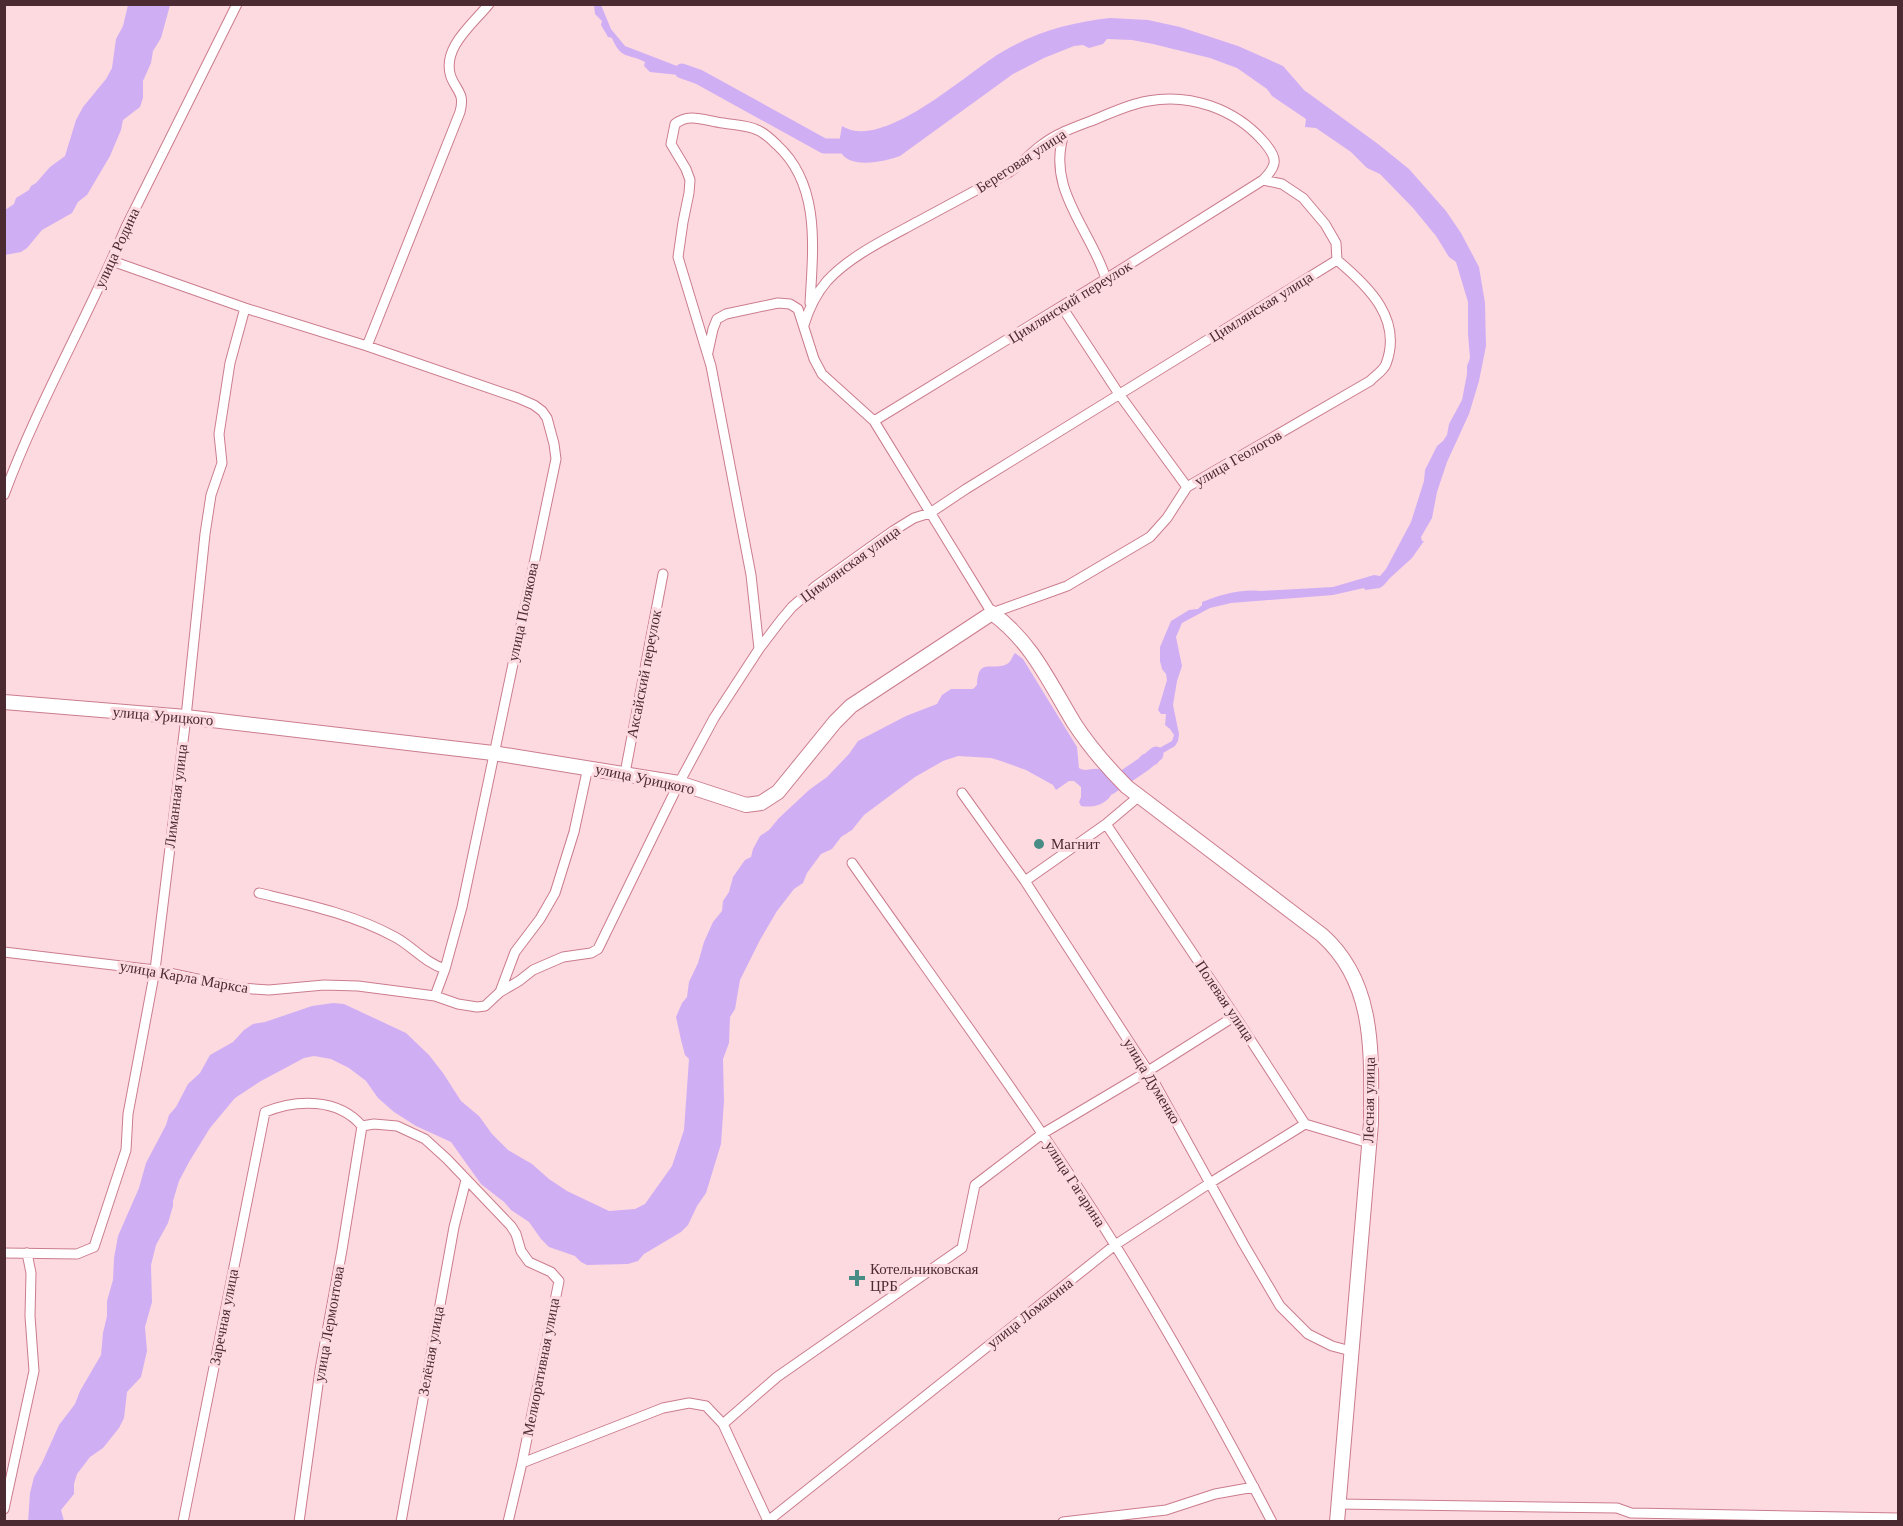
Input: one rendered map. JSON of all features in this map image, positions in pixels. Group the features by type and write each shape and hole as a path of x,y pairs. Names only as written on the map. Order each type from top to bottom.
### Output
{"street":[{"name":"улица Родина","path":"4,495 29,435 126,227 237,4"},
{"path":"367,346 460,112 462,95 453,81 449,65 453,48 489,4"},
{"name":"Береговая улица","path":"804,325 810,305 828,280 876,244 1008,173 1019,166 1042,144 1065,131 1147,101 1167,99 1190,101 1229,113 1243,122 1268,146 1274,169 1263,180"},
{"path":"759,649 752,575 708,352 678,257 690,180 671,144 675,124 680,120 696,118 738,124 758,130 782,150 794,165 809,202 812,222 810,305"},
{"path":"1065,131 1058,152 1059,168 1078,224 1099,258 1106,279"},
{"path":"1263,180 1282,184 1303,198 1325,224 1336,243 1337,260"},
{"name":"Цимлянский переулок","path":"874,421 1062,307 1263,180"},
{"name":"улица Геологов","path":"992,613 1067,586 1150,537 1167,518 1187,487 1370,381 1386,366 1390,343 1387,319 1378,300 1361,280 1337,260"},
{"name":"Цимлянская улица","path":"435,996 458,1004 485,1006 500,992 533,970 563,957 591,953 598,949 714,717 759,649 792,607 816,586 893,531 914,518 930,513 1337,260"},
{"name":"улица Полякова","path":"112,261 245,308 367,346 518,398 542,411 551,430 556,459 462,907 435,996"},
{"path":"708,352 717,319 726,314 778,303 790,304 798,309 814,359 822,374 874,421 992,613"},
{"path":"1062,307 1119,394 1187,487"},
{"name":"Лиманная улица","path":"27,1253 77,1254 94,1247 126,1150 128,1114 155,970 186,717 206,524 211,495 222,463 219,434 230,363 245,308"},
{"name":"Аксайский переулок","path":"624,773 663,574"},
{"name":"улица Урицкого","path":"4,702 186,717 493,753 680,783 746,805 755,805 768,800 778,792 835,722 851,706 992,613"},
{"name":"Лесная улица","path":"992,613 1007,624 1028,647 1076,726 1110,770 1138,797 1308,923 1330,942 1352,970 1360,991 1371,1058 1369,1143 1337,1521"},
{"path":"500,992 515,952 540,919 555,893 574,832 588,767"},
{"name":"улица Думенко","path":"962,793 1025,881 1148,1071 1280,1306 1308,1334 1332,1346 1351,1351"},
{"path":"1025,881 1106,824 1138,797"},
{"name":"Полевая улица","path":"1106,824 1305,1124"},
{"name":"улица Гагарина","path":"852,863 1042,1134 1115,1245 1190,1372 1272,1521"},
{"path":"259,893 362,922 395,937 429,961 445,969"},
{"name":"улица Карла Маркса","path":"4,952 155,970 239,988 269,990 324,985 358,986 435,996"},
{"path":"768,1521 723,1424 777,1377 962,1248 975,1185 1042,1134 1235,1016"},
{"name":"Заречная улица","path":"183,1521 265,1112 280,1106 291,1105 332,1106 354,1117 362,1126"},
{"name":"Мелиоративная улица","path":"362,1126 374,1124 397,1126 425,1139 511,1226 516,1234 520,1251 530,1262 551,1272 559,1281 508,1521"},
{"path":"1305,1124 1369,1143"},
{"name":"улица Ломакина","path":"768,1521 1115,1245 1305,1124"},
{"name":"улица Лермонтова","path":"299,1521 320,1370 362,1126"},
{"name":"Зелёная улица","path":"401,1521 454,1227 466,1180"},
{"path":"4,1253 27,1253 34,1371 4,1509"},
{"name":"Мелиоративная улица","path":"522,1463 663,1408 680,1404 706,1406 723,1424"},
{"path":"1063,1521 1166,1510 1215,1494 1254,1487"},
{"path":"1338,1504 1617,1508 1641,1517 1859,1520 1899,1518"}],"shaded area":[{"path":"128,5 170,5 161,38 153,51 151,63 143,81 143,98 140,107 123,120 110,156 87,195 78,202 72,213 42,230 21,252 5,255 5,210 14,204 16,198 29,190 50,167 65,156 76,120 112,68 116,39 123,26"},
{"path":"594,5 601,5 611,29 625,46 677,66 705,73 700,80 688,76 650,72 644,66 645,62 622,53 612,38 608,37 601,25 602,21 595,14"},
{"path":"1110,18 1148,20 1180,27 1238,46 1283,66 1304,90 1409,169 1446,211 1479,267 1485,303 1486,346 1479,381 1469,414 1447,462 1437,492 1432,518 1421,537 1424,541 1412,558 1380,588 1365,590 1364,588 1333,595 1231,603 1210,608 1182,623 1176,637 1182,666 1173,705 1179,734 1178,741 1175,746 1163,753 1157,764 1147,769 1139,765 1139,758 1143,754 1148,757 1172,741 1174,735 1165,725 1166,714 1161,714 1158,710 1167,680 1160,661 1160,647 1171,621 1189,610 1198,609 1202,602 1230,593 1333,587 1374,575 1380,576 1386,569 1411,522 1424,481 1425,470 1437,446 1447,435 1449,424 1462,400 1470,358 1468,302 1456,262 1449,257 1436,236 1413,208 1380,174 1367,168 1351,152 1316,128 1305,127 1306,119 1237,68 1210,58 1153,44 1107,39 1103,44 1089,48 1083,45 1074,46 1013,74 900,156 879,162 861,163 847,159 842,154 840,140 842,126 859,131 879,128 901,120 924,107 986,62 1027,39 1054,29"},
{"path":"1015,653 1023,659 1077,747 1079,768 1102,770 1113,782 1111,795 1099,804 1081,806 1079,802 1081,787 1074,781 1069,781 1056,790 1053,785 1026,770 1001,761 991,758 958,756 943,761 915,777 864,815 832,849 821,854 807,873 803,883 794,889 777,911 740,980 735,1009 730,1017 729,1043 723,1059 724,1101 721,1144 706,1193 688,1225 681,1232 644,1254 638,1261 628,1264 587,1265 575,1256 549,1247 529,1222 481,1184 451,1142 416,1126 394,1112 378,1098 366,1081 349,1068 331,1059 314,1056 304,1058 235,1098 210,1128 189,1162 179,1181 168,1223 156,1245 151,1265 152,1302 145,1327 147,1351 141,1377 127,1392 124,1418 103,1448 90,1457 77,1474 74,1494 61,1510 64,1521 28,1522 30,1493 34,1477 59,1425 75,1404 101,1355 118,1236 139,1188 146,1163 169,1115 188,1084 200,1073 210,1055 233,1042 253,1024 312,1006 344,1004 406,1033 429,1055 461,1101 479,1116 492,1134 508,1150 532,1164 549,1179 567,1191 609,1211 635,1209 645,1204 672,1166 684,1130 689,1059 685,1055 676,1017 687,997 689,982 704,942 713,922 722,911 723,901 729,892 733,877 745,860 751,857 760,836 809,790 827,777 858,741 906,716 937,704 942,695 951,689 973,689 977,685 982,668 1007,664"}],"waterway":[{"path":"682,71 699,77 824,146 859,146"},
{"path":"1110,787 1156,754"}],"place":[{"name":"Магнит","path":"1039,844"},
{"name":"Котельниковская ЦРБ","path":"857,1278"}]}
